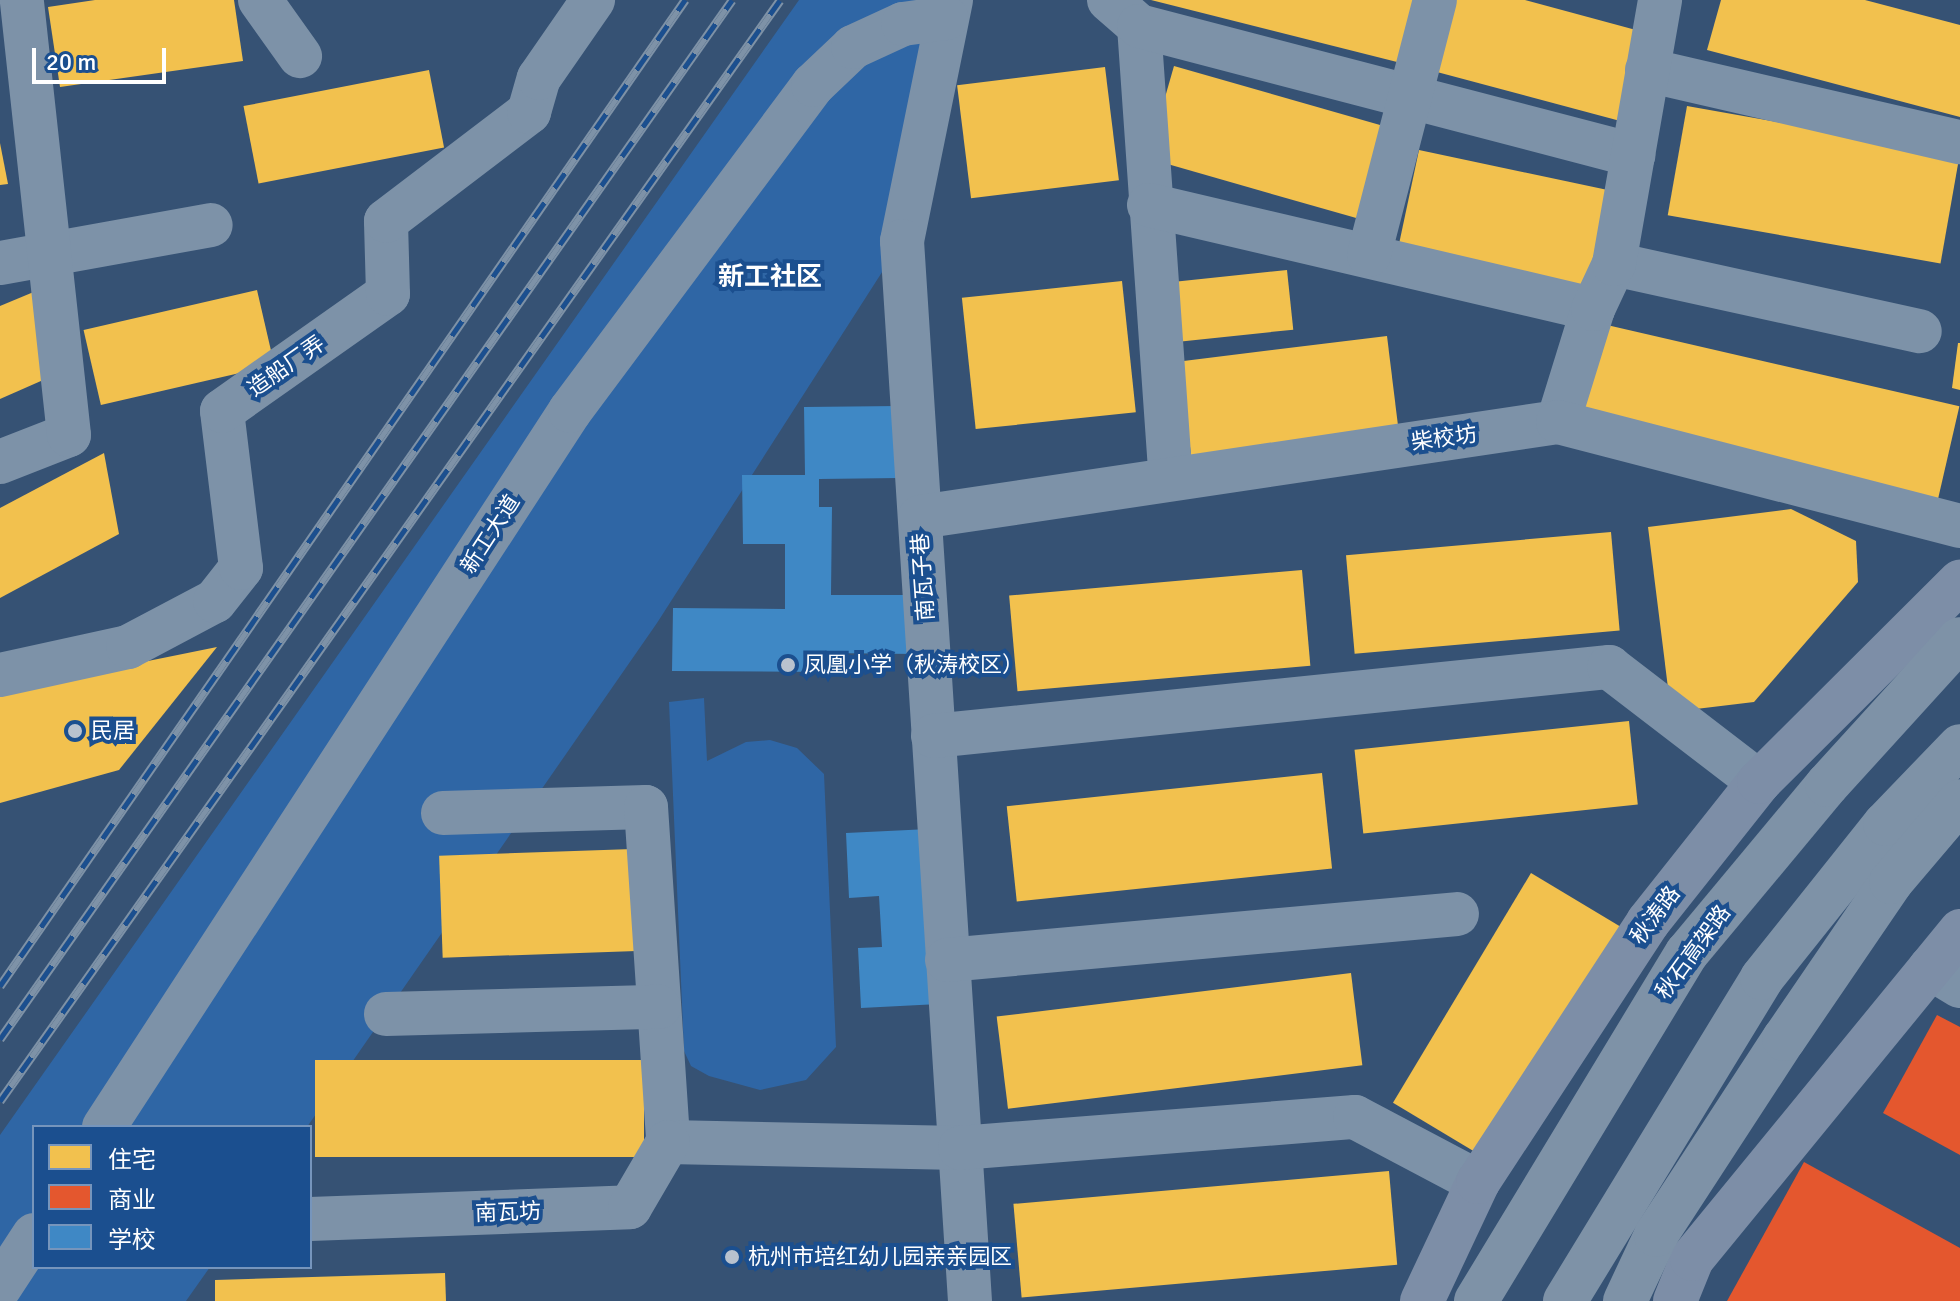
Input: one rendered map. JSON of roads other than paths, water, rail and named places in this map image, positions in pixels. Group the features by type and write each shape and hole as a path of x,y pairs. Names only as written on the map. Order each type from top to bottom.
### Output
{"highway":[{"name":"秋石高架路","path":"1476,1301 1687,953 1827,785 1960,639"},
{"path":"1565,1301 1762,978 1885,824 1960,746"},
{"path":"1625,1301 1656,1235 1792,1026 1891,882 1960,801"}],"main road":[{"name":"秋涛路","path":"1422,1301 1478,1182 1648,922 1759,782 1960,582"},
{"path":"1675,1301 1692,1259 1945,977 1960,931"}],"street":[{"path":"0,462 69,435 22,0"},
{"path":"260,0 300,56"},
{"name":"造船厂弄","path":"0,675 128,647 215,601 241,568 222,411 388,294 386,221 529,112 539,78 593,0"},
{"path":"1369,255 1435,0"},
{"path":"1558,422 1593,309 1614,264 1660,0"},
{"name":"南瓦子巷","path":"949,9 902,241 970,1301"},
{"name":"新工大道","path":"105,1125 570,411 813,85 853,47 903,24 949,9"},
{"path":"1171,478 1149,205 1124,13 1410,97 1633,155"},
{"path":"1647,70 1960,142"},
{"path":"1149,205 1593,309"},
{"path":"0,263 211,225"},
{"path":"1614,264 1920,331"},
{"name":"柴校坊","path":"920,517 1558,422 1960,526"},
{"path":"933,736 1609,667 1759,782"},
{"path":"443,813 646,807 668,1142 960,1148 1355,1117 1478,1182"},
{"path":"947,960 1457,914"},
{"path":"386,1014 659,1007"},
{"name":"南瓦坊","path":"312,1219 630,1207 668,1142"},
{"path":"0,1287 32,1238"}],"railway":[{"path":"0,986 685,0"},
{"path":"0,1039 732,0"},
{"path":"0,1101 780,0"}],"place":[{"name":"凤凰小学（秋涛校区）","path":"788,665"},
{"name":"民居","path":"75,731"},
{"name":"杭州市培红幼儿园亲亲园区","path":"732,1257"}],"district":[{"name":"新工社区","path":"770,278"}]}
